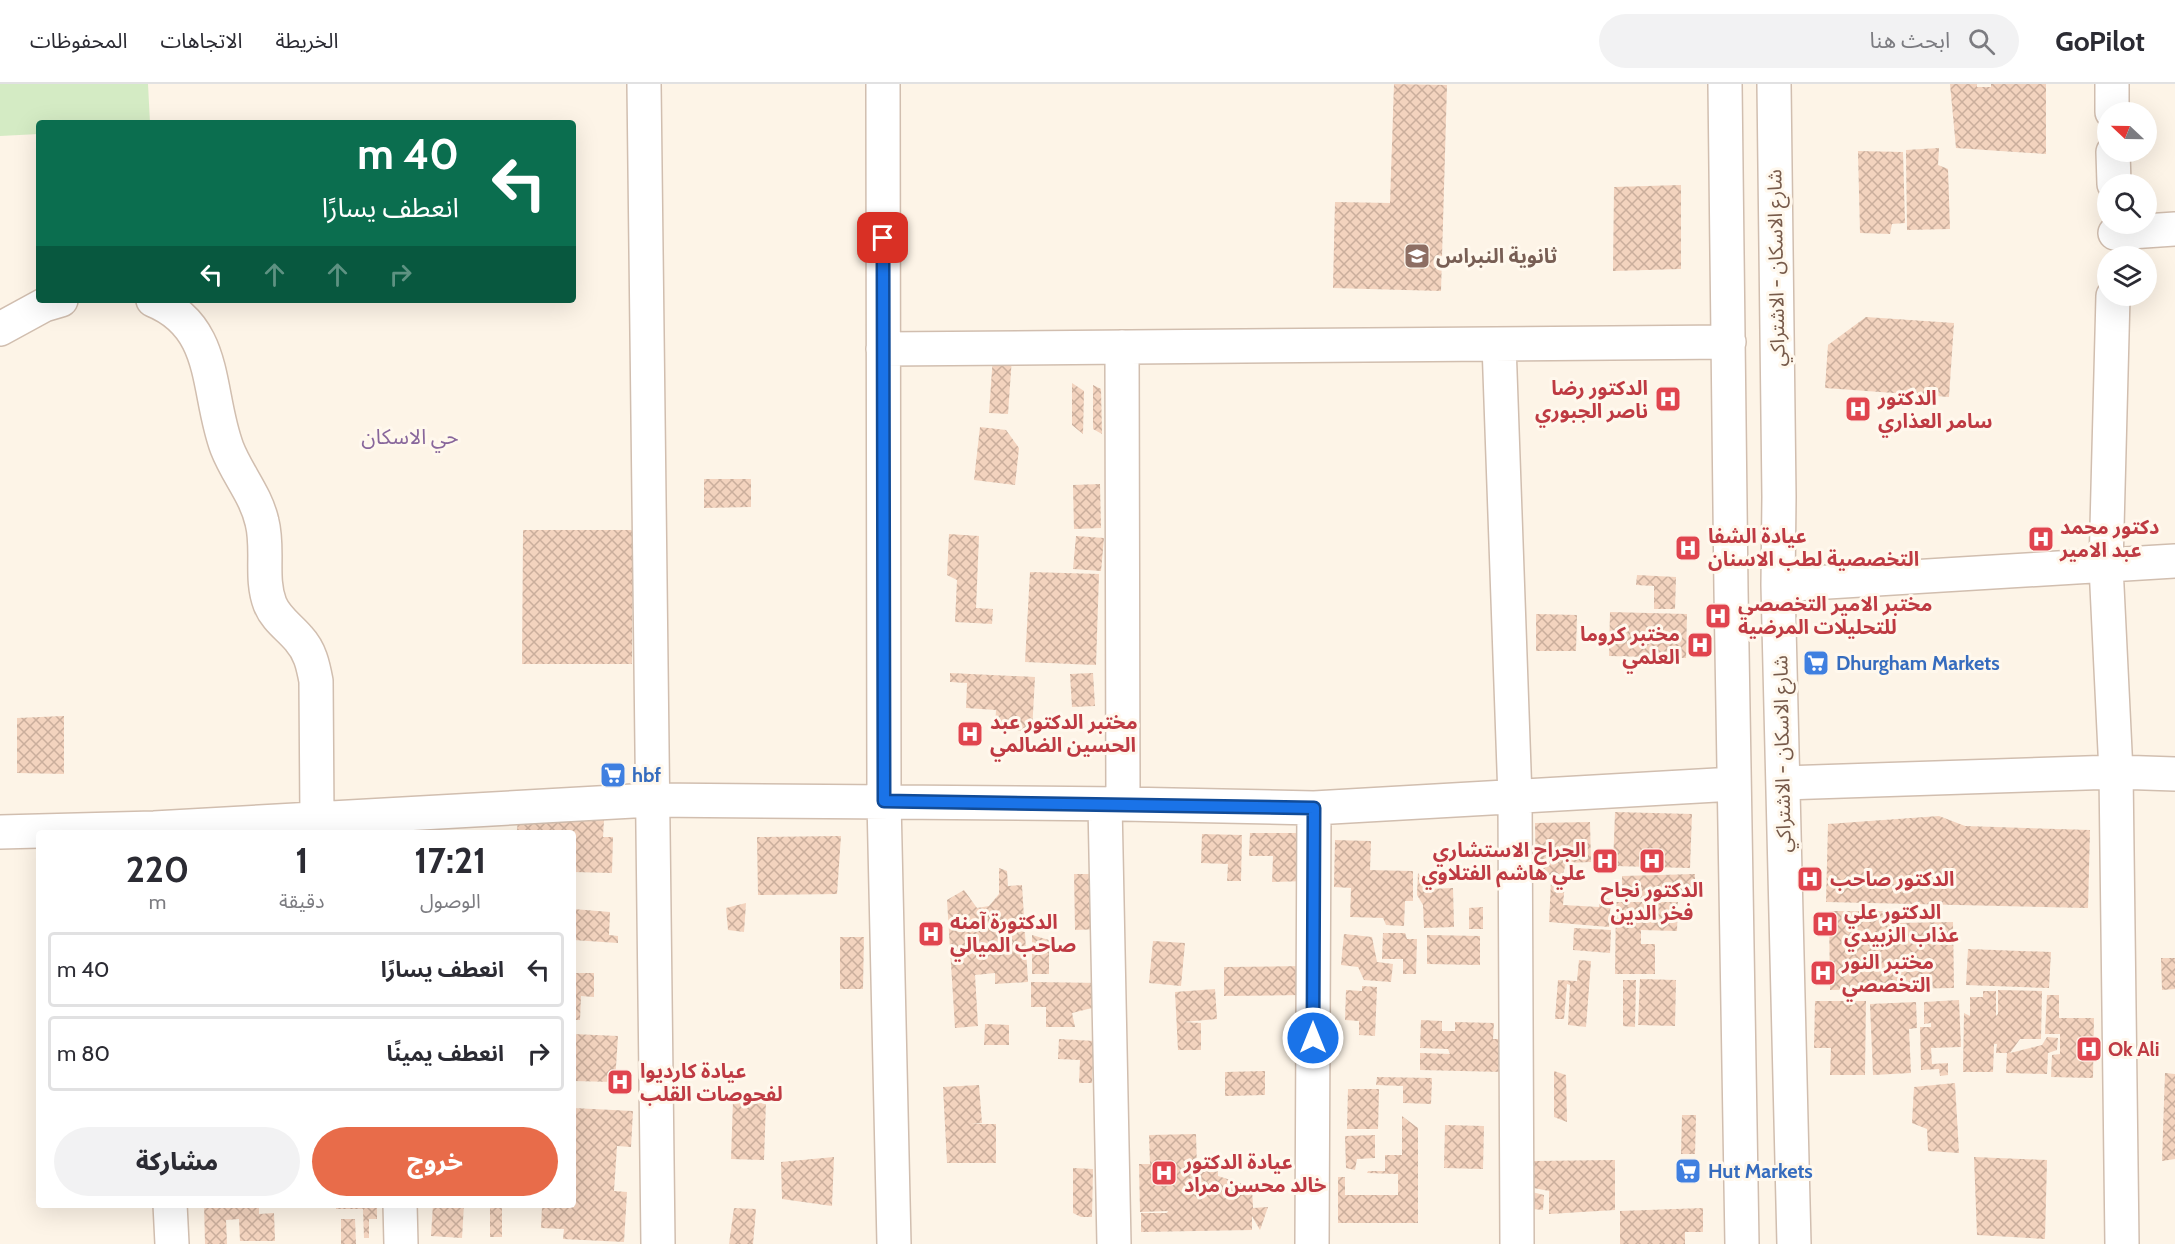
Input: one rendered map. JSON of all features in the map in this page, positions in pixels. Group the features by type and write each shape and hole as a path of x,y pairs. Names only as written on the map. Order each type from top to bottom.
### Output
{"street":[{"path":"644,84 658,1244"},
{"path":"883,84 884,801 894,1244"},
{"path":"1725,84 1742,1244"},
{"name":"شارع الاسكان - الاشتراكي","path":"1774,84 1778,585 1794,1244"},
{"path":"2112,84 2112,102"},
{"path":"2115,238 2175,229"},
{"path":"0,328 51,303"},
{"path":"161,303 184,319 198,337 207,358 226,445 234,465 256,503 263,524 266,591 271,606 279,620 301,640 309,652 314,667 317,818"},
{"path":"2113,306 2106,566 2116,772 2122,1244"},
{"path":"883,349 1729,342"},
{"path":"1499,344 1515,798 1517,1244"},
{"path":"1114,1244 1114,804 1122,346"},
{"path":"1730,500 1739,481 1752,473 1766,477 1779,497"},
{"path":"1778,585 2175,561"},
{"path":"1783,783 2116,772 2175,774"},
{"path":"154,830 317,818 398,823 651,800 884,801 1314,808 1515,798 1734,783"},
{"path":"1312,1244 1314,808"},
{"path":"0,832 36,832"},
{"path":"170,1208 172,1244"},
{"path":"400,1208 401,1244"}],"green space":[{"path":"0,84 148,84 150,120 36,120 36,134 0,136"}],"building":[{"path":"1394,84 1447,85 1441,291 1333,288 1335,202 1390,203"},
{"path":"1950,84 1977,84 1977,87 1991,87 1991,84 2046,84 2046,154 1956,148"},
{"path":"1939,148 1938,165 1948,169 1950,229 1907,230 1906,150"},
{"path":"1858,151 1903,152 1905,223 1892,224 1890,234 1860,233"},
{"path":"1681,185 1681,269 1613,271 1614,187"},
{"path":"1866,317 1954,323 1949,397 1825,388 1828,345"},
{"path":"993,356 1012,357 1008,414 989,413"},
{"path":"1072,383 1084,391 1083,434 1072,425"},
{"path":"1093,385 1101,389 1102,434 1093,429"},
{"path":"980,427 1006,430 1019,448 1015,485 974,480"},
{"path":"704,479 751,479 751,507 704,508"},
{"path":"1100,484 1101,528 1074,529 1073,485"},
{"path":"523,530 633,530 632,664 522,664"},
{"path":"949,534 979,536 976,608 993,609 992,624 955,622 957,580 947,575"},
{"path":"1076,536 1104,538 1101,571 1073,569"},
{"path":"1030,572 1099,574 1096,665 1025,662"},
{"path":"1637,575 1676,577 1675,609 1654,609 1654,586 1636,585"},
{"path":"1610,612 1687,614 1686,658 1609,656"},
{"path":"1536,614 1577,615 1576,651 1536,651"},
{"path":"950,673 1035,677 1032,731 995,729 996,710 966,708 967,683 950,682"},
{"path":"1093,673 1095,706 1072,707 1070,674"},
{"path":"64,716 64,774 17,773 17,718"},
{"path":"1615,812 1692,814 1690,868 1613,866"},
{"path":"1939,816 1965,826 2090,830 2088,908 1826,902 1828,824"},
{"path":"518,817 604,820 603,837 613,837 612,873 576,872 576,830 517,830"},
{"path":"1590,822 1591,862 1566,863 1563,874 1536,876 1535,823"},
{"path":"1250,833 1308,833 1307,881 1272,882 1273,856 1249,856"},
{"path":"1202,834 1242,835 1241,881 1227,881 1228,864 1201,863"},
{"path":"841,836 837,894 758,895 757,837"},
{"path":"1335,840 1371,841 1370,870 1413,871 1413,901 1405,901 1404,926 1386,925 1383,918 1350,917 1351,888 1334,887"},
{"path":"999,868 1007,871 1008,886 1022,885 1028,982 995,984 995,973 975,975 978,1026 955,1028 947,900 964,890 977,908 989,906 999,894"},
{"path":"1418,873 1428,889 1453,888 1454,927 1424,928 1423,905 1417,895"},
{"path":"1074,874 1103,874 1104,929 1075,930"},
{"path":"1695,874 1695,896 1622,899 1622,876"},
{"path":"1551,881 1565,882 1563,905 1599,907 1600,898 1611,899 1609,927 1549,922"},
{"path":"1616,902 1678,902 1677,931 1641,930 1641,944 1655,944 1655,974 1615,974"},
{"path":"746,903 744,932 728,930 726,908"},
{"path":"1483,907 1483,929 1469,929 1469,908"},
{"path":"576,909 610,912 609,935 618,936 618,943 576,940"},
{"path":"1829,911 1897,911 1897,923 1953,922 1954,988 1830,990"},
{"path":"1574,928 1611,930 1610,953 1573,950"},
{"path":"1383,933 1405,933 1407,939 1417,939 1416,974 1403,974 1403,959 1382,959"},
{"path":"1344,934 1372,937 1377,962 1393,964 1391,982 1364,980 1358,967 1341,965"},
{"path":"1032,935 1049,940 1049,974 1032,974"},
{"path":"1427,935 1480,936 1480,965 1427,964"},
{"path":"840,937 864,937 863,989 840,989"},
{"path":"1153,941 1185,943 1181,986 1149,983"},
{"path":"1968,949 2051,952 2049,988 1966,985"},
{"path":"2161,958 2175,958 2175,989 2162,990"},
{"path":"1579,960 1591,961 1586,1027 1568,1025 1570,985 1567,984 1564,1019 1555,1019 1558,980 1577,981"},
{"path":"1303,966 1303,995 1224,996 1224,967"},
{"path":"576,973 594,973 594,997 581,996 580,1020 576,1020"},
{"path":"1640,979 1676,980 1675,1026 1638,1025"},
{"path":"1623,980 1636,980 1635,1027 1623,1026"},
{"path":"1031,982 1101,983 1100,1006 1072,1013 1075,1027 1046,1027 1046,1007 1031,1007"},
{"path":"1362,986 1377,987 1375,1036 1359,1035 1359,1021 1345,1020 1346,990 1362,991"},
{"path":"1215,989 1217,1019 1183,1022 1201,1023 1201,1050 1178,1050 1175,992"},
{"path":"1998,990 2042,991 2041,1039 2020,1039 2010,1053 2042,1045 2047,1037 2058,1038 2057,1050 2048,1053 2047,1074 2006,1073 2007,1053 1996,1053 1997,1044 1994,1044 1993,1072 1963,1072 1964,1013 1970,1016 1970,997 1983,997 1983,991 1996,991 1996,1016 1998,1014"},
{"path":"2047,995 2059,995 2059,1018 2094,1018 2093,1078 2051,1077 2052,1055 2060,1054 2060,1034 2045,1034"},
{"path":"1959,1000 1961,1047 1931,1048 1932,1064 1948,1063 1948,1075 1940,1076 1939,1069 1921,1070 1920,1027 1931,1027 1931,1023 1924,1024 1924,1002"},
{"path":"1815,1001 1866,1001 1865,1075 1830,1075 1831,1048 1814,1048"},
{"path":"1916,1002 1917,1028 1909,1029 1911,1073 1873,1075 1870,1004"},
{"path":"1421,1020 1442,1021 1442,1031 1455,1031 1455,1022 1494,1023 1493,1039 1504,1039 1503,1072 1420,1070 1420,1053 1450,1054 1448,1049 1420,1048"},
{"path":"985,1024 1009,1025 1009,1045 984,1045"},
{"path":"576,1034 618,1036 615,1082 576,1081"},
{"path":"1059,1039 1094,1041 1092,1083 1079,1083 1080,1060 1058,1059"},
{"path":"1265,1071 1265,1095 1225,1096 1225,1072"},
{"path":"1554,1071 1566,1075 1567,1122 1554,1117"},
{"path":"2165,1073 2175,1074 2175,1159 2162,1161"},
{"path":"1377,1077 1432,1078 1431,1104 1403,1103 1403,1086 1376,1085"},
{"path":"1955,1083 1959,1153 1928,1151 1927,1129 1912,1123 1914,1087"},
{"path":"979,1085 982,1123 971,1124 996,1124 996,1163 947,1163 943,1087"},
{"path":"1348,1089 1379,1089 1378,1129 1347,1129"},
{"path":"733,1100 766,1101 764,1160 731,1159"},
{"path":"576,1108 633,1111 631,1147 617,1146 614,1191 627,1192 624,1242 563,1239 564,1229 541,1228 542,1208 576,1208"},
{"path":"1682,1115 1696,1115 1695,1154 1681,1154"},
{"path":"1402,1116 1418,1128 1418,1223 1338,1223 1338,1177 1345,1177 1345,1195 1398,1195 1398,1174 1367,1173 1368,1171 1385,1171 1385,1155 1402,1155"},
{"path":"1445,1125 1484,1126 1483,1169 1444,1168"},
{"path":"1196,1134 1197,1168 1218,1168 1218,1176 1252,1187 1253,1208 1268,1207 1260,1230 1252,1216 1252,1230 1141,1232 1141,1213 1167,1213 1168,1211 1140,1212 1139,1164 1150,1164 1149,1135"},
{"path":"1375,1135 1375,1158 1357,1159 1355,1170 1346,1168 1345,1136"},
{"path":"834,1157 832,1206 782,1199 781,1162"},
{"path":"1974,1157 2047,1160 2045,1239 1977,1235"},
{"path":"1615,1160 1615,1210 1549,1214 1549,1191 1534,1188 1534,1161"},
{"path":"1073,1168 1093,1169 1092,1217 1081,1217 1073,1213"},
{"path":"1532,1192 1544,1195 1543,1210 1532,1209"},
{"path":"204,1208 259,1208 259,1214 274,1213 275,1241 240,1241 239,1219 226,1220 227,1244 205,1244"},
{"path":"377,1208 377,1219 369,1219 369,1238 364,1238 363,1209 336,1209"},
{"path":"433,1208 464,1208 462,1238 431,1236"},
{"path":"490,1208 502,1208 502,1237 490,1237"},
{"path":"734,1208 756,1209 753,1244 729,1244"},
{"path":"1703,1208 1703,1232 1685,1232 1685,1244 1620,1244 1620,1211"},
{"path":"341,1219 355,1219 356,1244 341,1244"}],"place":[{"name":"ثانوية النبراس","path":"1417,256"},
{"name":"الدكتور رضا ناصر الجبوري","path":"1668,399"},
{"name":"الدكتور سامر العذاري","path":"1858,409"},
{"name":"دكتور محمد عبد الامير","path":"2041,539"},
{"name":"عيادة الشفا التخصصية لطب الاسنان","path":"1688,548"},
{"name":"مختبر الامير التخصصي للتحليلات المرضية","path":"1718,616"},
{"name":"مختبر كروما العلمي","path":"1700,645"},
{"name":"Dhurgham Markets","path":"1816,663"},
{"name":"مختبر الدكتور عبد الحسين الضالمي","path":"970,734"},
{"name":"hbf","path":"613,775"},
{"name":"الجراح الاستشاري علي هاشم الفتلاوي","path":"1605,861"},
{"name":"الدكتور نجاح فخر الدين","path":"1652,861"},
{"name":"الدكتور صاحب","path":"1810,879"},
{"name":"الدكتور علي عذاب الزبيدي","path":"1825,924"},
{"name":"الدكتورة آمنه صاحب الميالي","path":"931,934"},
{"name":"مختبر النور التخصصي","path":"1823,973"},
{"name":"Ok Ali","path":"2089,1049"},
{"name":"عيادة كارديوا لفحوصات القلب","path":"620,1082"},
{"name":"Hut Markets","path":"1688,1171"},
{"name":"عيادة الدكتور خالد محسن مراد","path":"1164,1173"}],"district":[{"name":"حي الاسكان","path":"410,437"}],"route":[{"path":"883,238 884,801 1314,808 1313,1038"}]}
